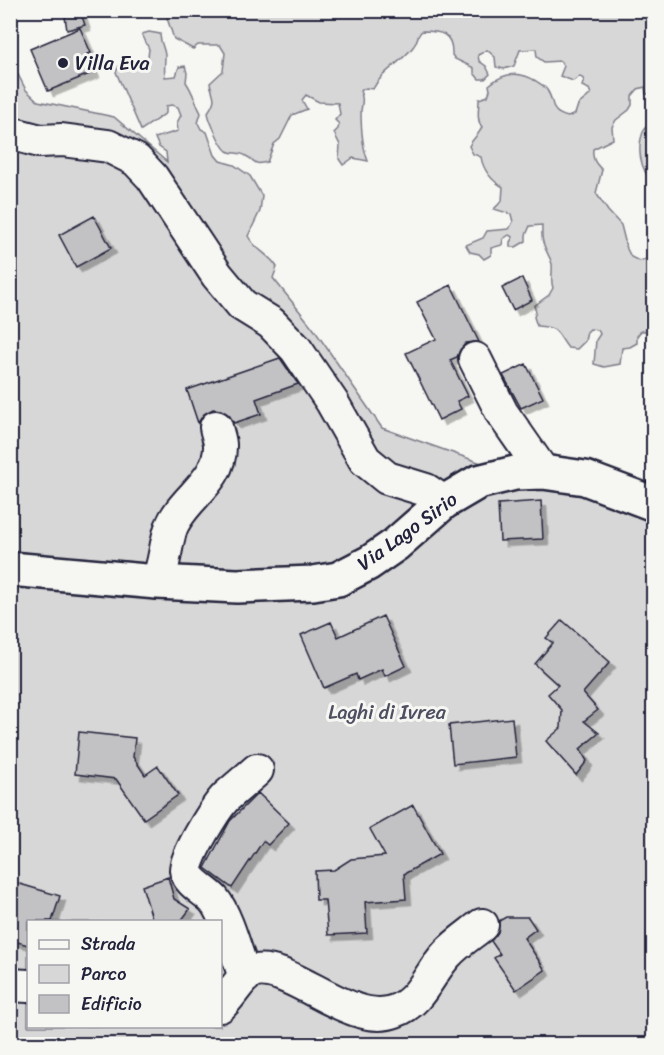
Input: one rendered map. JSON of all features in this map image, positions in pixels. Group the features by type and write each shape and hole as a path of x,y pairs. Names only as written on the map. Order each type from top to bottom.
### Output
{"main road":[{"name":"Via Lago Sirio","path":"10,569 157,582 261,586 314,584 338,579 369,563 395,545 444,502 478,482 515,472 543,472 585,478 654,504"}],"street":[{"path":"10,134 40,141 62,140 108,146 136,159 152,177 217,275 242,305 271,323 296,349 332,402 365,460 387,478 426,490 444,502"},
{"path":"475,359 502,413 543,472"},
{"path":"157,582 172,527 180,513 210,479 218,462 220,445 216,428"},
{"path":"257,770 224,799 207,823 186,870 214,901 252,972 280,974 339,1004 372,1013 394,1012 415,999 447,954 482,925"},
{"path":"222,1003 251,967"},
{"path":"10,985 27,986"}],"green space":[{"path":"423,10 437,17 447,18 451,16 453,10 653,11 653,94 646,94 645,87 638,89 632,96 632,105 629,110 616,120 612,127 613,139 593,149 593,152 594,161 602,170 596,193 621,225 631,257 639,261 647,259 650,254 647,233 653,220 653,331 641,331 637,336 637,343 622,348 620,364 604,367 594,364 596,340 600,334 598,330 590,329 585,341 577,349 568,348 554,329 537,326 534,306 549,295 553,288 552,264 542,240 542,225 530,226 526,241 516,247 510,247 513,237 509,235 503,239 502,245 491,248 491,255 484,259 479,254 470,252 466,245 483,238 487,231 509,229 513,222 511,214 494,209 502,201 503,187 489,175 481,157 473,154 469,146 482,127 478,117 479,99 488,96 489,85 500,77 518,74 545,87 555,110 562,115 568,117 575,114 578,105 591,94 589,89 582,86 584,80 580,76 573,81 560,76 564,66 560,61 544,62 537,57 536,49 520,50 514,66 504,69 496,67 495,57 487,50 478,55 479,61 486,66 490,74 485,79 479,79 474,73 474,68 455,59 448,38 440,33 422,31 413,47 381,77 373,89 366,88 360,91 362,137 368,161 353,158 343,165 339,159 340,145 334,133 339,124 335,120 340,114 338,103 319,102 306,95 302,100 307,109 292,115 280,139 274,144 267,162 257,163 244,155 227,151 212,126 208,112 214,100 210,83 223,71 225,53 220,45 198,45 193,49 174,39 167,18 170,11"},
{"name":"Laghi di Ivrea","path":"149,32 160,34 165,55 165,77 176,76 179,67 185,66 186,82 201,113 198,123 201,129 207,132 215,155 220,161 234,165 250,176 262,196 260,211 248,236 277,267 273,278 313,328 382,428 487,465 653,483 653,1044 11,1044 10,59 26,90 38,101 114,117 167,162 166,152 159,147 155,138 178,131 177,123 181,115 178,107 166,106 166,113 141,130 116,72 119,66 133,66 140,69 147,65 149,49 142,34"},
{"path":"654,116 653,182 642,165 640,144 644,130 651,117"}],"building":[{"path":"64,10 80,10 85,25 67,30"},
{"name":"Villa Eva","path":"80,28 91,53 87,54 94,72 48,91 30,49"},
{"path":"94,216 111,248 76,267 59,235"},
{"path":"522,278 532,300 513,310 502,288"},
{"path":"451,285 479,342 466,343 457,357 450,360 468,396 457,401 461,409 439,420 406,353 436,339 417,302"},
{"path":"280,358 298,384 256,399 261,414 234,423 229,415 221,410 213,409 204,414 198,423 187,390"},
{"path":"526,364 543,398 521,408 503,375"},
{"path":"541,501 543,539 500,541 498,504"},
{"path":"383,616 406,666 385,676 382,669 358,680 356,674 324,688 301,635 331,622 338,637"},
{"path":"562,620 610,662 583,693 598,710 584,721 599,733 580,749 587,761 576,775 546,741 561,728 562,710 548,694 558,685 535,664 553,643 546,638"},
{"path":"512,718 516,757 453,764 449,725"},
{"path":"79,732 135,738 133,757 145,775 158,766 178,795 144,819 116,779 75,774"},
{"path":"258,793 289,823 268,845 263,841 232,888 205,868 230,821"},
{"path":"413,805 440,854 404,874 406,899 365,902 367,933 328,935 325,900 316,900 315,871 334,870 351,859 385,856 370,829"},
{"path":"168,877 174,899 190,909 182,920 153,920 142,886"},
{"path":"10,881 60,896 52,920 27,920 27,945 10,940"},
{"path":"506,917 528,917 536,929 524,938 545,970 516,990 494,958 500,954 491,941 498,932 499,921"}],"place":[{"name":"Villa Eva","path":"63,63"}]}
